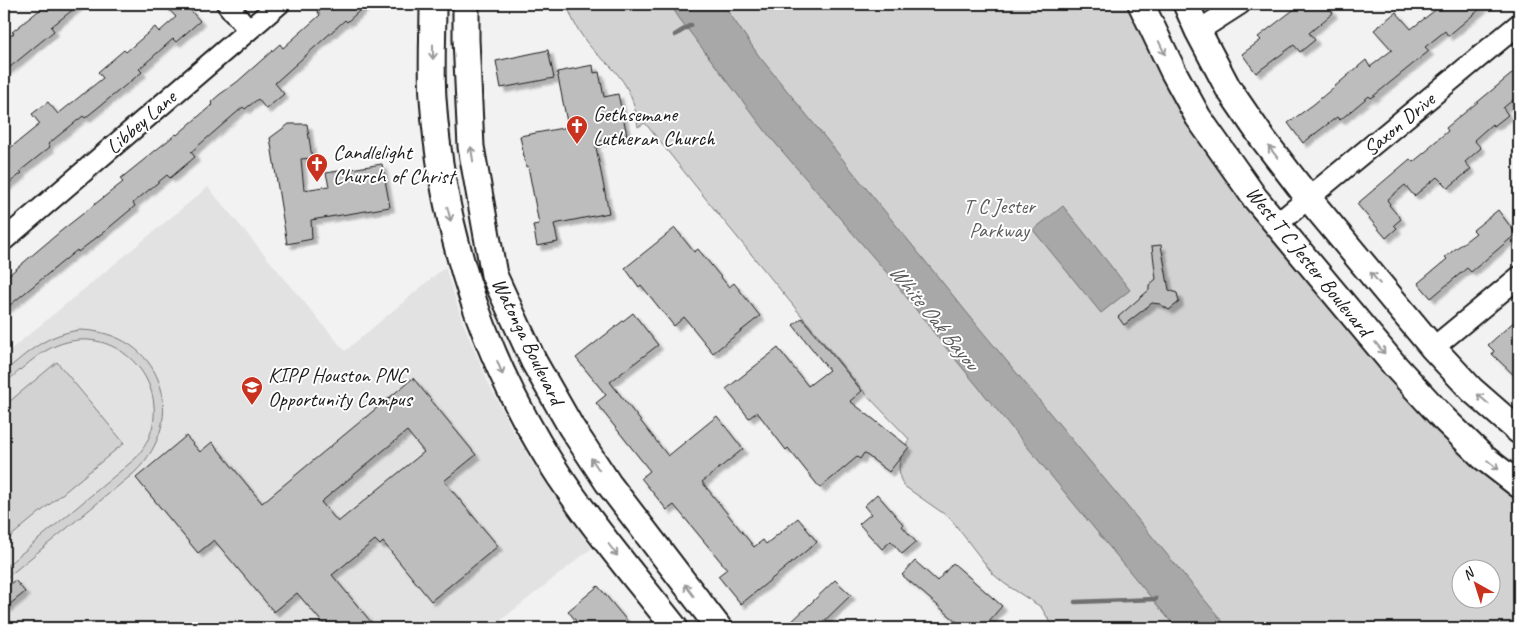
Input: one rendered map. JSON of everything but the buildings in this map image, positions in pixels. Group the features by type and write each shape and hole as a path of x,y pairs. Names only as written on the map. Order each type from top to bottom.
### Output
{"main road":[{"name":"Watonga Boulevard","path":"433,4 433,98 444,191 466,281 482,324 512,394 538,443 595,526 675,628"},
{"name":"Watonga Boulevard","path":"466,4 471,148 494,275 534,362 570,427 623,503 719,628"},
{"name":"West T C Jester Boulevard","path":"1141,4 1173,71 1198,117 1256,198 1396,367 1436,411 1484,457 1519,485"},
{"name":"West T C Jester Boulevard","path":"1186,4 1198,31 1233,95 1263,139 1309,199 1433,348 1472,390 1519,431"},
{"path":"595,526 623,503"}],"street":[{"path":"226,4 248,29"},
{"name":"Libbey Lane","path":"4,240 279,4"},
{"path":"1198,31 1240,4"},
{"name":"Saxon Drive","path":"1277,224 1519,24"},
{"path":"1433,348 1519,277"}],"shaded area":[{"name":"KIPP Houston PNC Opportunity Campus","path":"208,187 345,351 445,267 463,323 487,380 513,431 537,470 592,548 491,628 4,628 4,355"}],"green space":[{"name":"T C Jester Parkway","path":"567,4 1135,4 1170,89 1519,492 1519,628 1054,628 1041,607 993,574 950,518 904,486 900,478 899,467 902,452 909,439 864,392 645,123 638,127 634,107 627,88 614,70 587,43 575,24"},
{"path":"79,330 107,334 130,345 147,361 159,381 163,403 161,427 152,451 134,473 4,580 4,568 136,458 151,433 154,417 153,400 149,384 140,369 129,357 116,348 101,342 84,340 58,345 33,359 4,384 4,372 38,345 67,332"},
{"path":"57,362 124,443 4,542 4,406"}],"water":[{"name":"White Oak Bayou","path":"670,4 723,4 759,56 981,330 1228,628 1176,628 942,343 893,280 770,137"},
{"path":"1063,206 1130,290 1101,313 1033,230"}],"waterway":[{"path":"675,35 691,25"},
{"path":"1075,602 1156,599"}],"place":[{"name":"Gethsemane Lutheran Church","path":"577,145"},
{"name":"Candlelight Church of Christ","path":"317,183"},
{"name":"KIPP Houston PNC Opportunity Campus","path":"252,406"}]}
